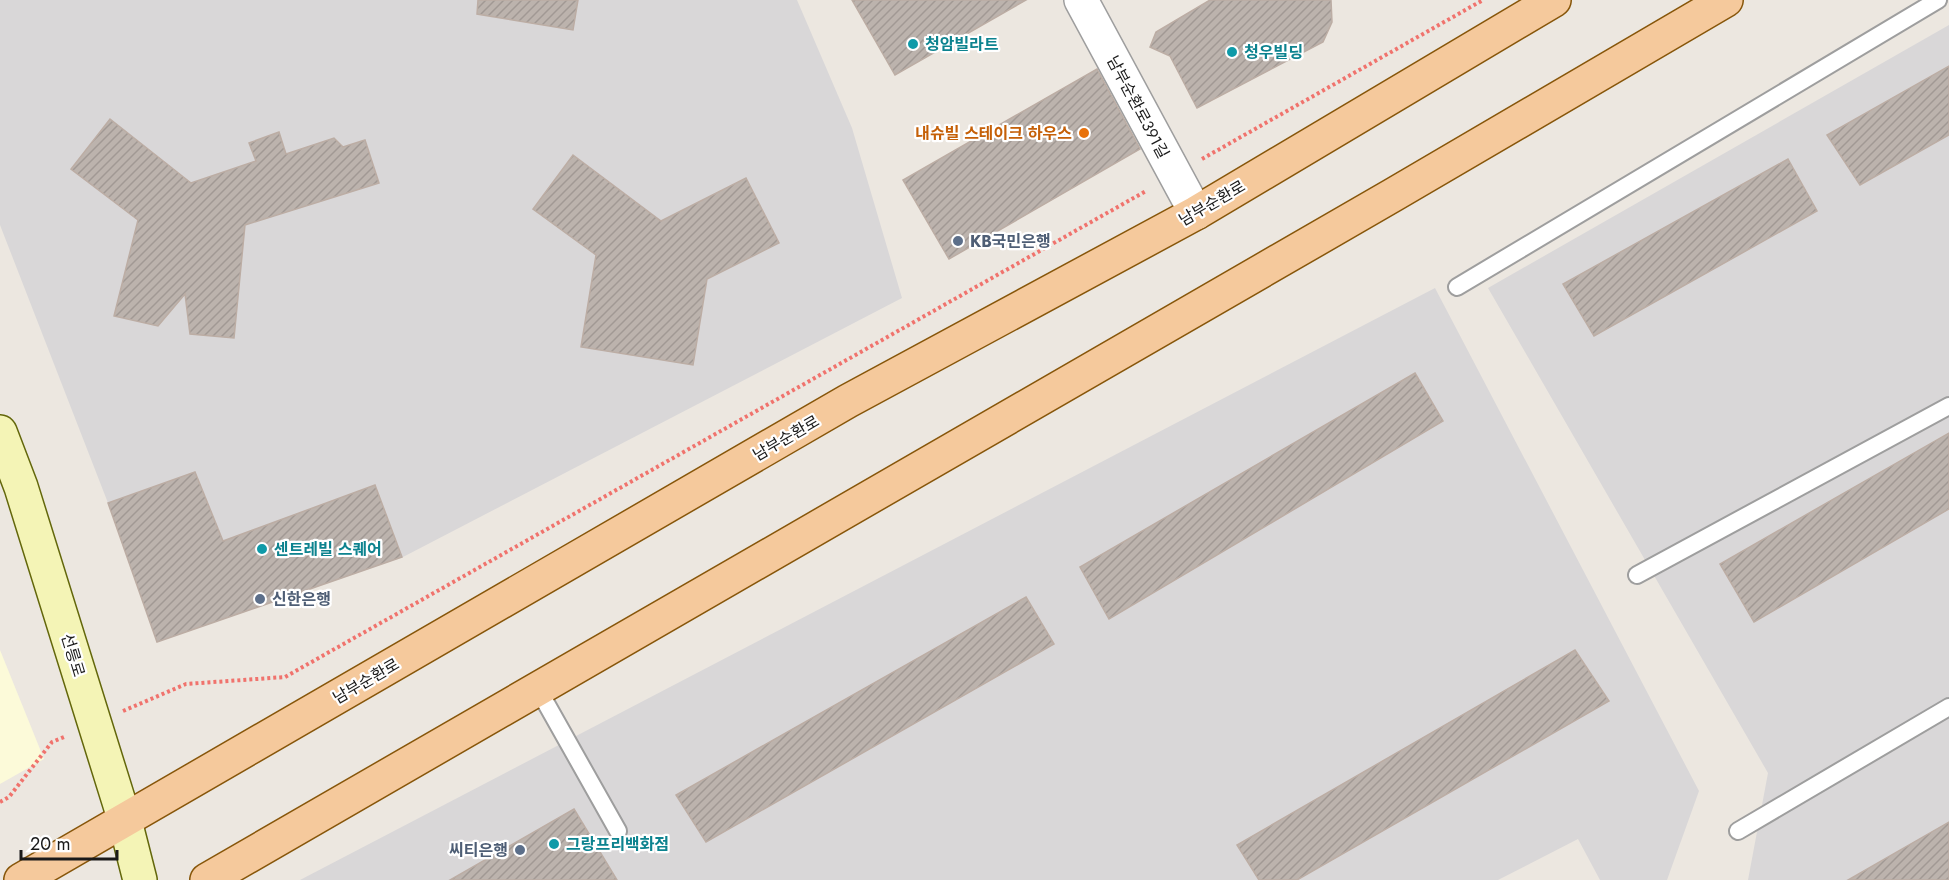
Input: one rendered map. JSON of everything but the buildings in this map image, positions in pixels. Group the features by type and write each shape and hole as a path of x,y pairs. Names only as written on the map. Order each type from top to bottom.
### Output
{"main road":[{"name":"남부순환로","path":"21,880 848,402 1196,213 1554,0"},
{"path":"207,880 1394,195 1726,0"},
{"name":"선릉로","path":"0,432 21,487 125,821 140,880"}],"street":[{"name":"남부순환로391길","path":"1081,0 1196,213"}],"lane":[{"path":"1457,287 1938,0"},
{"path":"1637,575 1949,406"},
{"path":"538,689 618,831"},
{"path":"1738,831 1949,707"}],"path":[{"path":"0,802 9,796 52,742 186,684 285,677 1484,0"}],"shaded area":[{"path":"0,0 797,0 852,128 902,298 403,557 157,642 108,503 0,225"},
{"path":"1949,25 1949,880 1748,880 1768,773 1488,288"},
{"path":"1435,288 1699,791 1667,880 1600,880 1578,839 1498,880 300,880"},
{"path":"0,650 44,759 0,784"}],"place":[{"name":"청암빌라트","path":"913,44"},
{"name":"청우빌딩","path":"1232,52"},
{"name":"내슈빌 스테이크 하우스","path":"1084,133"},
{"name":"KB국민은행","path":"958,241"},
{"name":"센트레빌 스퀘어","path":"262,549"},
{"name":"신한은행","path":"260,599"},
{"name":"그랑프리백화점","path":"554,844"},
{"name":"씨티은행","path":"520,850"}]}
